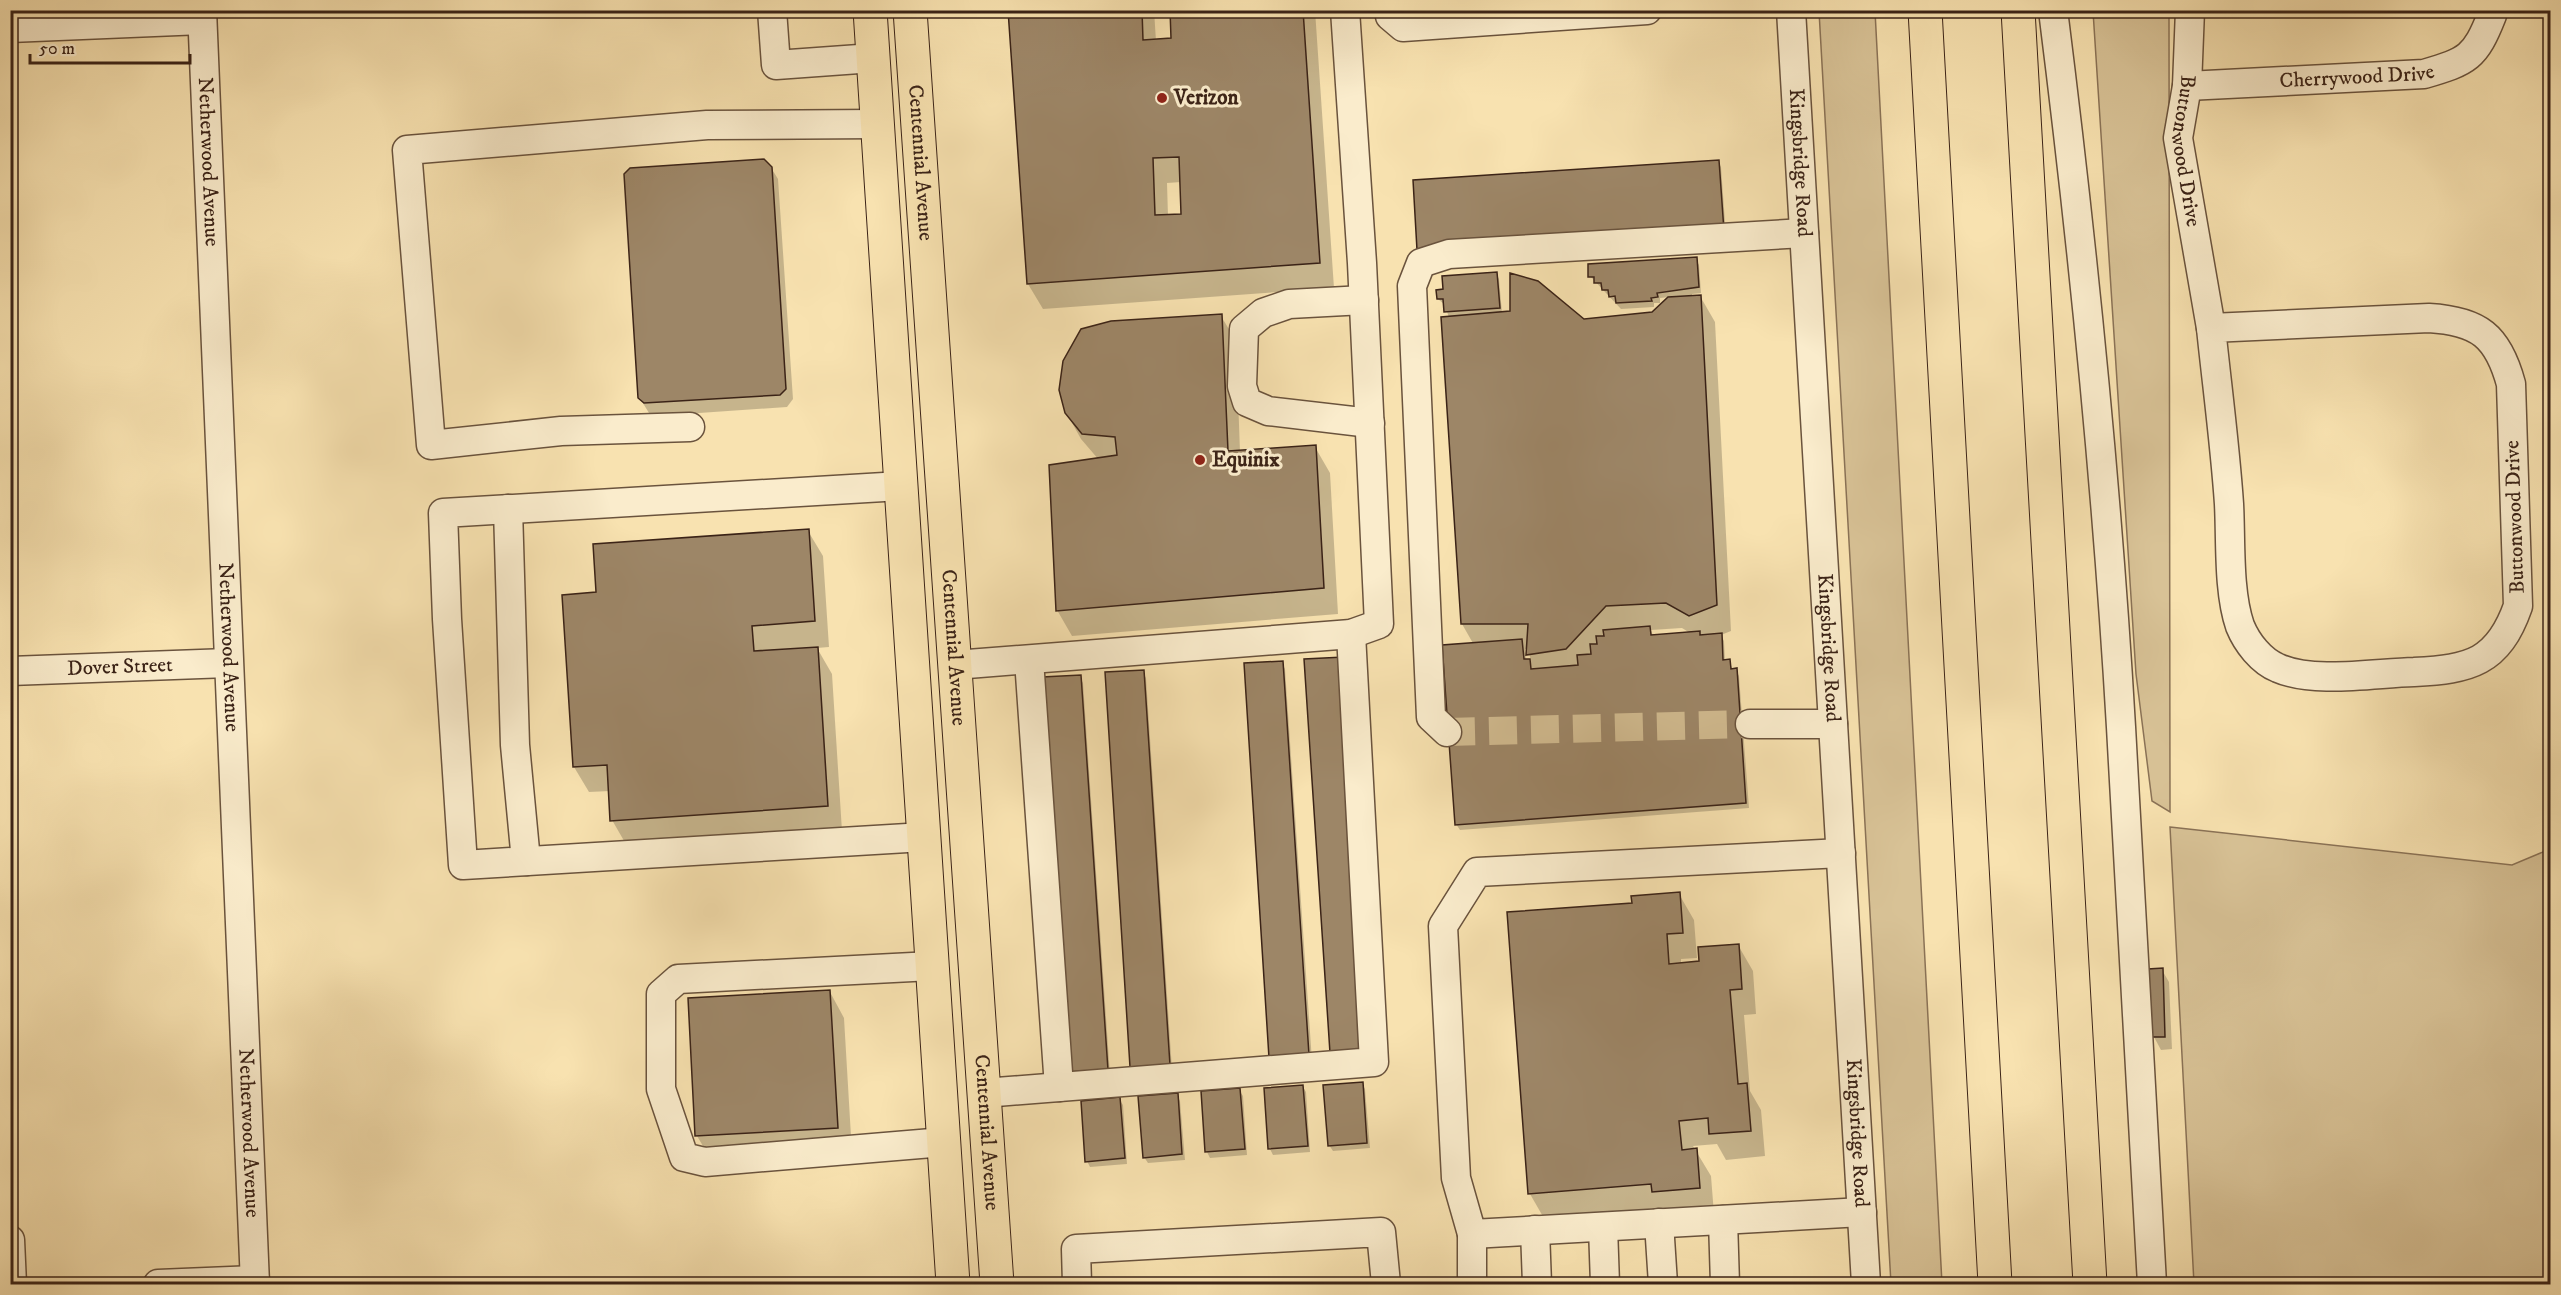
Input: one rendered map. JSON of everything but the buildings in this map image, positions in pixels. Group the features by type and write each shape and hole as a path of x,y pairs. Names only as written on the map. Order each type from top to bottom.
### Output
{"main road":[{"name":"Centennial Avenue","path":"870,10 953,1284"},
{"name":"Centennial Avenue","path":"910,10 997,1284"},
{"path":"1925,10 1995,1284"},
{"path":"2018,10 2090,1284"}],"street":[{"path":"772,10 776,65 873,58"},
{"path":"955,665 1352,634 1379,624 1353,92 1345,10"},
{"path":"1389,10 1390,16 1403,27 1647,10"},
{"name":"Kingsbridge Road","path":"1791,10 1866,1284"},
{"path":"2054,10 2073,174 2107,537 2121,725 2152,1284"},
{"name":"Buttonwood Drive","path":"2190,10 2187,86 2178,138 2211,328 2229,501 2235,605 2240,627 2251,646 2264,661 2280,669 2317,676 2447,670 2469,666 2490,653 2503,639 2518,606 2511,384 2504,358 2490,340 2473,326 2451,319 2428,318 2211,328"},
{"name":"Cherrywood Drive","path":"2187,86 2424,74 2456,65 2480,46 2492,10"},
{"path":"10,28 202,15"},
{"name":"Netherwood Avenue","path":"202,15 255,1282"},
{"path":"690,428 561,431 432,445 407,150 707,125 877,123"},
{"path":"1447,732 1431,717 1412,286 1421,263 1449,254 1804,233"},
{"path":"1364,300 1289,304 1263,313 1244,329 1242,386 1247,402 1268,411 1370,423"},
{"path":"901,486 443,513 447,619 463,865 924,837"},
{"path":"508,509 515,745 526,861"},
{"path":"984,1093 1374,1062 1352,634"},
{"path":"1029,660 1059,1087"},
{"name":"Dover Street","path":"10,671 228,663"},
{"path":"1750,724 1833,724"},
{"path":"1472,1284 1472,1234 1456,1178 1443,926 1477,872 1841,853"},
{"path":"932,966 678,979 661,994 661,1089 684,1157 705,1162 944,1142"},
{"path":"1472,1234 1862,1212"},
{"path":"1723,1220 1725,1284"},
{"path":"1659,1223 1663,1284"},
{"path":"1603,1227 1605,1284"},
{"path":"1535,1230 1537,1284"},
{"path":"1077,1284 1076,1250 1381,1232 1386,1284"},
{"path":"10,1240 12,1284"},
{"path":"158,1284 255,1282"}],"shaded area":[{"path":"1819,11 1875,11 1942,1284 1891,1284"},
{"path":"2093,11 2169,11 2170,812 2152,801 2136,674"},
{"path":"2170,827 2512,865 2550,849 2550,1284 2194,1284"}],"tunnel":[{"path":"1447,732 1750,724"}],"place":[{"name":"Verizon","path":"1162,98"},
{"name":"Equinix","path":"1200,460"}]}
